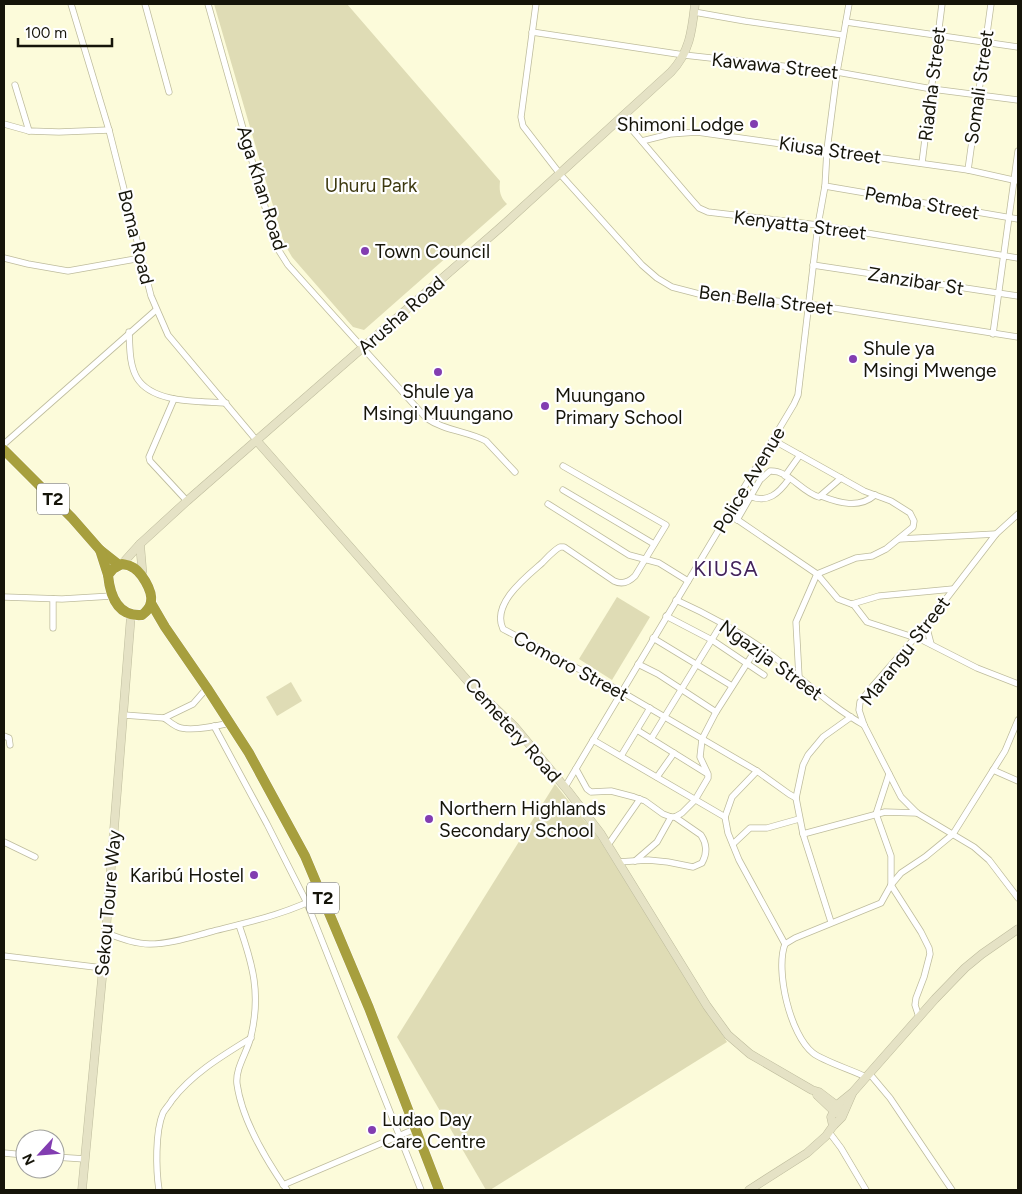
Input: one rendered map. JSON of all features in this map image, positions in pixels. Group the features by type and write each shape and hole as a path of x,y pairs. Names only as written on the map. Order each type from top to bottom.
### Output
{"highway":[{"name":"T2","path":"4,450 72,518 100,550 121,565 131,566 143,579 148,588 151,603 165,627 230,723 305,856 369,1008 439,1190"},
{"name":"T2","path":"100,550 112,596 122,609 165,627"},
{"path":"108,575 113,569 121,565"},
{"path":"137,615 148,610 151,603"}],"main road":[{"name":"Arusha Road","path":"121,565 140,544 187,501 560,174 671,72 684,55 690,43 695,8"},
{"name":"Cemetery Road","path":"257,441 473,687 515,727 565,787 608,845 707,1006 728,1035 750,1054 812,1090 819,1092 843,1114"},
{"path":"140,544 143,579"},
{"name":"Sekou Toure Way","path":"82,1190 124,715 137,615"},
{"path":"831,1129 831,1117 835,1108 853,1092 919,1017 965,968 1018,929"},
{"path":"749,1190 806,1153 831,1129 843,1114 853,1092"}],"street":[{"name":"Boma Road","path":"71,4 109,130 156,310 168,335 257,441"},
{"path":"145,4 170,92"},
{"name":"Aga Khan Road","path":"208,4 276,246 288,265 426,418 442,427 486,441 515,472"},
{"name":"Ben Bella Street","path":"536,4 521,117 526,132 560,174 642,265 657,278 672,287 699,294 808,304 1018,337"},
{"name":"Police Avenue","path":"565,787 794,404 799,387 818,225 825,186 827,150 837,72 849,4"},
{"name":"Riadha Street","path":"922,163 942,4"},
{"name":"Somali Street","path":"968,170 991,4"},
{"path":"695,8 745,21 844,35"},
{"path":"846,22 1018,47"},
{"name":"Kawawa Street","path":"532,32 684,55 837,72 932,89 1018,100"},
{"path":"15,85 29,131"},
{"name":"Kenyatta Street","path":"622,118 699,208 708,212 818,225 1018,258"},
{"path":"4,124 29,131 73,132 109,130"},
{"name":"Kiusa Street","path":"642,141 670,134 697,132 968,170 1016,181"},
{"path":"993,334 1003,255 1016,181 1018,150"},
{"name":"Pemba Street","path":"825,186 1018,219"},
{"path":"4,258 68,270 141,258"},
{"name":"Zanzibar St","path":"813,265 1018,296"},
{"path":"4,444 156,310"},
{"path":"129,332 130,354 136,376 149,390 174,399 226,403"},
{"path":"174,399 149,458 187,501"},
{"path":"773,440 875,496 891,501 913,517 913,527 891,545 874,555 859,557 817,574"},
{"path":"750,496 758,500 773,496 781,490 800,455"},
{"path":"563,466 666,525 644,560"},
{"path":"737,520 750,496 766,473 773,471 787,477 816,497 820,496 858,504 866,502 875,496"},
{"path":"820,496 841,478"},
{"path":"563,490 654,544"},
{"path":"548,504 633,557 658,563 688,581"},
{"path":"729,514 817,574 838,599 852,604 867,622 931,644 978,668 1018,684"},
{"name":"Marangu Street","path":"1018,514 996,534 926,625 860,702 859,710 864,724 902,797 917,813 953,834 989,860 1018,898"},
{"path":"899,539 996,534"},
{"name":"Comoro Street","path":"644,560 635,576 629,581 620,583 614,582 564,547 560,547 521,580 503,606 500,617 503,629 509,634 622,692 664,716 757,771 796,798"},
{"path":"799,677 796,622 817,574"},
{"path":"852,604 879,596 953,589"},
{"path":"4,597 112,596"},
{"path":"53,598 54,628"},
{"name":"Ngazija Street","path":"676,600 722,623 758,646 851,717 864,724"},
{"path":"666,616 712,640 764,675"},
{"path":"651,739 722,623"},
{"path":"926,625 931,644"},
{"path":"654,638 732,686"},
{"path":"634,861 657,842 673,817 682,813 695,800 706,782 708,774 700,760 702,739 716,712 758,646"},
{"path":"638,664 716,712"},
{"path":"124,715 164,718 193,704 207,688"},
{"path":"621,756 650,708"},
{"path":"831,922 803,834 796,798 803,766 808,755 823,737 851,717"},
{"path":"164,718 183,728 230,723"},
{"path":"952,1190 890,1098 868,1075 815,1054 805,1043 790,1012 785,994 781,959 785,944 794,938 881,903 891,885 901,873 925,857 953,834 1005,751 1018,720"},
{"path":"214,726 307,903 421,1190"},
{"path":"637,730 708,774"},
{"path":"4,736 9,738 10,745"},
{"path":"592,740 725,817"},
{"path":"657,778 674,753"},
{"path":"576,769 587,789 591,792 611,791 640,799 701,835 706,848 702,863 693,867 668,862 618,862"},
{"path":"993,770 1018,781"},
{"path":"757,771 732,797 725,817 739,860 785,944"},
{"path":"889,774 876,814 891,856 891,885 911,916 929,948 930,954 916,998 915,1005 919,1017"},
{"path":"608,845 640,799"},
{"path":"803,834 876,814 893,811 917,813"},
{"path":"733,844 750,828 768,828 799,819"},
{"path":"4,842 35,857"},
{"path":"106,933 136,942 150,944 169,942 239,925 307,903 322,894"},
{"path":"239,925 249,952 256,985 256,1008 251,1038 237,1082 242,1104 255,1135 285,1188 415,1129"},
{"path":"4,956 103,968"},
{"path":"159,1190 157,1176 158,1140 163,1113 178,1094 206,1066 251,1038"},
{"path":"831,1129 866,1190"},
{"path":"65,1157 85,1158"}],"green space":[{"name":"Uhuru Park","path":"214,4 347,4 500,181 500,194 507,204 364,330 353,327 292,257 284,243"},
{"path":"617,597 650,617 612,680 579,659"},
{"path":"291,682 302,701 277,716 266,697"},
{"path":"555,784 597,836 727,1042 490,1190 486,1190 397,1037"}],"place":[{"name":"Shimoni Lodge","path":"754,124"},
{"name":"Town Council","path":"365,251"},
{"name":"Shule ya Msingi Mwenge","path":"853,359"},
{"name":"Shule ya Msingi Muungano","path":"438,372"},
{"name":"Muungano Primary School","path":"545,406"},
{"name":"Northern Highlands Secondary School","path":"429,819"},
{"name":"Karibú Hostel","path":"254,875"},
{"name":"Ludao Day Care Centre","path":"372,1130"}],"district":[{"name":"KIUSA","path":"726,568"}]}
